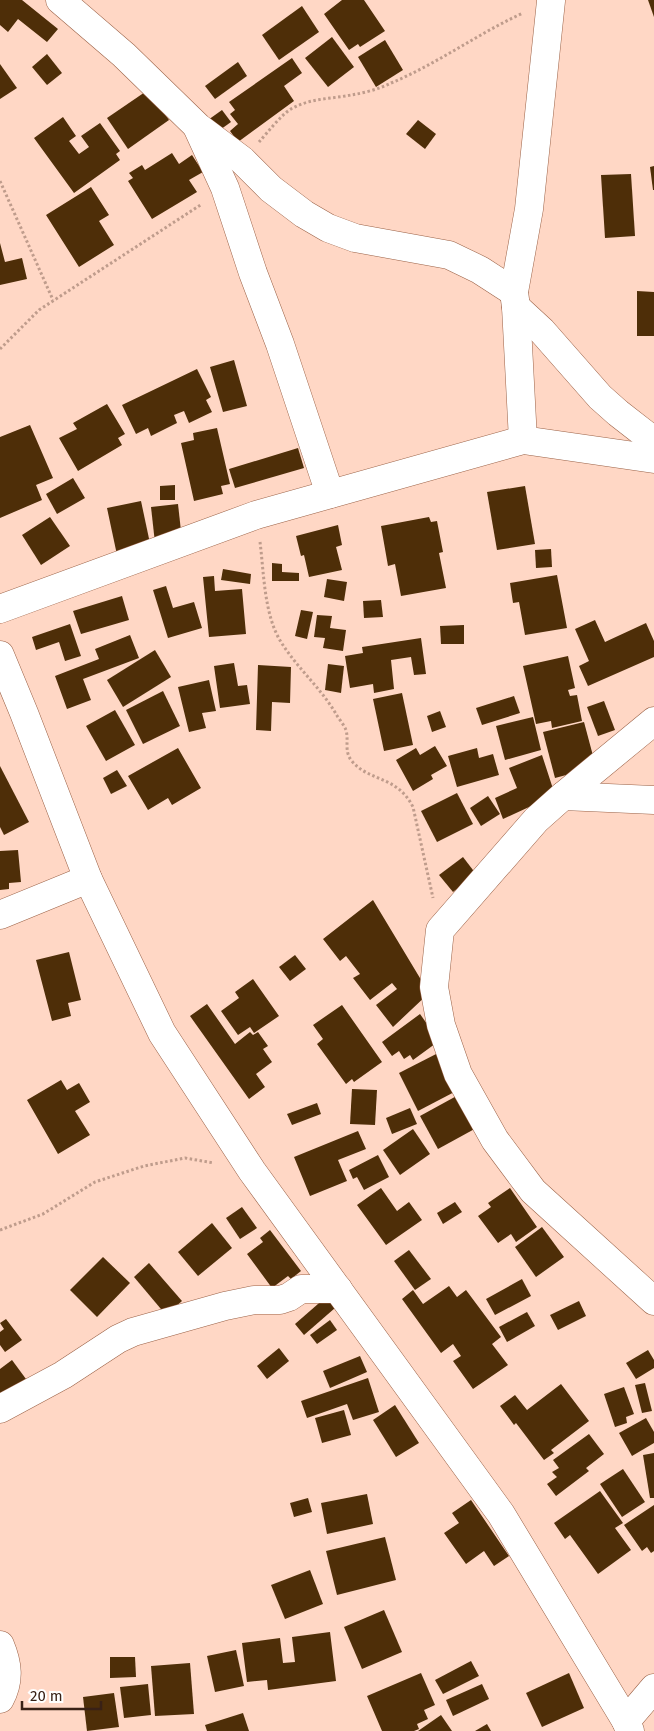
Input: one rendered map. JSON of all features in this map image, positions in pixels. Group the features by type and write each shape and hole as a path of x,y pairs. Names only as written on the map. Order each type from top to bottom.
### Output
{"street":[{"path":"60,0 124,56 198,127 242,160 271,189 304,214 328,228 356,238 449,255 480,270 515,299 600,397 654,441"},
{"path":"523,440 515,299 529,209 551,1"},
{"path":"198,127 225,188 330,494"},
{"path":"0,609 256,515 523,440 654,459"},
{"path":"0,655 88,879 162,1033 252,1170 501,1514 628,1726 654,1688"},
{"path":"654,721 536,820 440,930 434,987 441,1025 458,1074 495,1140 533,1191 654,1301"},
{"path":"563,796 654,800"},
{"path":"0,915 88,879"},
{"path":"0,1409 64,1375 118,1338 133,1332 225,1306 254,1300 280,1300 289,1297 301,1289 338,1289"},
{"path":"0,1645 7,1662 5,1689 0,1699"}],"path":[{"path":"242,160 290,109 307,102 352,95 389,84 437,61 478,36 551,1"},
{"path":"0,181 53,300"},
{"path":"0,349 53,300 225,188"},
{"path":"256,515 270,618 280,641 333,707 346,730 347,750 352,760 362,770 396,786 409,798 413,807 440,930"},
{"path":"0,1230 43,1214 96,1182 144,1166 185,1158 252,1170"}],"building":[{"path":"0,0 22,0 58,29 47,42 18,19 8,32 0,25"},
{"path":"342,0 364,0 385,31 360,47 358,44 349,50 324,14"},
{"path":"648,0 654,0 654,17"},
{"path":"302,6 319,32 279,60 262,35"},
{"path":"332,37 354,67 328,87 305,58"},
{"path":"385,40 403,70 376,87 358,57"},
{"path":"47,54 62,73 47,85 32,67"},
{"path":"292,58 302,73 284,86 294,101 238,142 230,131 238,124 230,114 235,110 229,102"},
{"path":"238,62 247,76 215,99 205,86"},
{"path":"0,64 17,88 0,99"},
{"path":"148,90 169,120 128,149 107,118"},
{"path":"222,110 231,122 217,132 208,120"},
{"path":"63,117 76,136 69,141 79,154 89,147 81,136 100,123 120,151 116,154 120,160 74,193 34,138"},
{"path":"418,120 436,134 425,149 406,134"},
{"path":"172,153 179,164 192,155 203,172 189,180 197,192 152,219 128,181 133,178 129,173 142,165 145,170"},
{"path":"654,166 654,190 653,190 650,167"},
{"path":"631,174 635,236 605,238 601,175"},
{"path":"91,187 109,215 99,221 114,245 79,267 46,215"},
{"path":"0,243 5,262 22,258 27,279 0,285"},
{"path":"637,291 654,292 654,336 637,336"},
{"path":"234,360 247,406 223,412 210,367"},
{"path":"197,369 211,397 206,400 212,412 189,423 184,411 174,415 177,423 151,436 148,428 136,434 122,405"},
{"path":"107,404 125,434 118,438 122,445 78,471 59,438 77,429 73,423"},
{"path":"30,425 53,478 36,485 42,500 0,518 0,437"},
{"path":"217,428 230,484 221,486 223,494 194,501 181,443 194,440 193,433"},
{"path":"298,448 304,468 235,488 229,469"},
{"path":"73,478 85,498 57,514 46,494"},
{"path":"175,485 175,500 160,500 160,486"},
{"path":"525,486 535,544 497,550 487,492"},
{"path":"141,501 151,548 117,555 107,508"},
{"path":"178,504 182,540 155,543 151,507"},
{"path":"50,517 70,546 41,565 22,535"},
{"path":"429,517 431,522 437,521 443,552 439,553 446,588 401,596 395,564 388,566 381,526"},
{"path":"338,525 342,545 336,547 342,570 309,577 304,555 301,556 296,536"},
{"path":"551,549 552,567 536,568 535,550"},
{"path":"272,563 282,564 282,572 299,573 299,581 272,581"},
{"path":"223,569 251,574 250,584 221,580"},
{"path":"557,575 567,628 525,635 519,602 513,603 510,583"},
{"path":"214,576 215,591 242,589 246,634 209,637 203,577"},
{"path":"327,579 347,582 344,601 324,597"},
{"path":"166,586 173,608 194,602 202,628 168,638 153,590"},
{"path":"122,596 129,620 81,634 73,611"},
{"path":"381,600 383,617 364,618 363,601"},
{"path":"301,610 313,612 307,639 295,636"},
{"path":"317,615 332,616 330,628 346,630 343,651 323,648 325,638 314,637"},
{"path":"595,620 605,642 646,623 654,641 654,657 588,686 579,666 589,661 575,629"},
{"path":"70,624 81,656 65,661 59,642 36,650 32,637"},
{"path":"464,625 464,644 441,644 440,626"},
{"path":"130,635 139,658 83,679 91,700 67,709 55,676 99,659 95,649"},
{"path":"421,638 426,674 414,675 411,657 391,660 394,689 374,693 373,684 350,688 345,656 363,653 362,647"},
{"path":"155,650 171,677 123,707 107,680"},
{"path":"568,656 575,688 568,690 570,696 577,695 582,721 552,728 551,721 536,724 523,666"},
{"path":"234,663 238,686 247,685 250,704 220,708 214,666"},
{"path":"328,664 344,666 341,693 325,690"},
{"path":"258,665 291,667 290,703 272,702 271,731 256,730"},
{"path":"209,680 216,711 202,713 206,728 189,732 178,687"},
{"path":"163,691 180,726 143,744 126,710"},
{"path":"402,693 413,745 384,751 373,699"},
{"path":"514,696 520,713 482,725 476,708"},
{"path":"604,701 615,730 598,736 587,707"},
{"path":"115,710 135,745 106,761 86,726"},
{"path":"440,711 446,727 432,732 427,716"},
{"path":"533,717 541,750 505,760 496,726"},
{"path":"584,722 596,767 555,778 543,732"},
{"path":"435,746 447,766 431,775 433,779 413,791 396,760 416,748 420,755"},
{"path":"178,748 201,788 172,805 168,798 148,810 128,776"},
{"path":"477,748 479,758 493,754 499,775 457,787 448,756"},
{"path":"542,755 555,795 503,819 495,798 517,788 509,768"},
{"path":"0,766 29,822 4,835 0,827"},
{"path":"117,770 127,786 111,794 103,778"},
{"path":"457,793 473,824 437,842 421,811"},
{"path":"488,796 500,814 481,826 470,808"},
{"path":"18,850 21,882 9,883 9,889 0,890 0,851"},
{"path":"463,857 476,874 453,892 439,875"},
{"path":"373,900 429,993 393,1027 376,1005 397,989 392,983 370,1000 353,978 360,974 346,956 340,961 323,939"},
{"path":"69,952 81,1000 68,1003 71,1016 52,1021 36,960"},
{"path":"295,955 306,969 290,981 279,967"},
{"path":"253,979 279,1016 254,1033 250,1027 238,1035 221,1011 239,998 235,992"},
{"path":"207,1004 235,1044 250,1032 253,1035 258,1032 268,1046 263,1049 272,1062 256,1074 265,1087 249,1099 190,1016"},
{"path":"342,1005 382,1062 354,1082 352,1079 346,1084 317,1044 323,1039 313,1025"},
{"path":"420,1014 439,1041 413,1060 410,1055 404,1059 399,1051 392,1056 382,1042"},
{"path":"442,1051 462,1088 418,1111 399,1073"},
{"path":"61,1080 67,1090 79,1083 90,1102 75,1111 90,1135 58,1154 27,1100"},
{"path":"352,1089 377,1090 375,1125 350,1124"},
{"path":"462,1093 480,1126 438,1149 420,1116"},
{"path":"317,1103 321,1114 292,1125 287,1114"},
{"path":"410,1108 417,1124 392,1134 386,1118"},
{"path":"413,1129 430,1154 400,1175 383,1150"},
{"path":"358,1131 366,1149 338,1160 347,1181 310,1196 294,1157"},
{"path":"378,1155 389,1177 364,1190 357,1177 353,1179 349,1170"},
{"path":"381,1188 397,1211 409,1202 422,1220 386,1245 357,1205"},
{"path":"510,1188 537,1227 516,1242 511,1234 498,1243 478,1216 491,1207 488,1203"},
{"path":"455,1202 462,1212 443,1224 437,1213"},
{"path":"242,1207 257,1228 240,1239 226,1218"},
{"path":"212,1223 232,1248 198,1276 178,1252"},
{"path":"542,1227 564,1257 536,1277 515,1247"},
{"path":"270,1230 301,1271 291,1279 288,1276 272,1288 247,1254 263,1242 260,1238"},
{"path":"409,1250 431,1279 415,1290 394,1261"},
{"path":"103,1257 130,1283 97,1317 70,1290"},
{"path":"149,1263 182,1301 166,1315 134,1277"},
{"path":"522,1279 531,1296 495,1315 486,1299"},
{"path":"449,1286 457,1297 466,1290 501,1337 492,1344 508,1365 473,1389 453,1361 461,1356 453,1344 441,1353 402,1299 413,1290 423,1304"},
{"path":"326,1297 335,1308 304,1335 295,1324"},
{"path":"579,1301 586,1316 558,1330 550,1315"},
{"path":"527,1312 535,1326 507,1342 499,1327"},
{"path":"6,1319 22,1340 5,1352 0,1345 0,1332 4,1329 0,1323"},
{"path":"330,1320 337,1330 317,1344 310,1335"},
{"path":"279,1348 289,1361 267,1379 257,1366"},
{"path":"648,1350 654,1360 654,1368 636,1379 626,1363"},
{"path":"360,1356 367,1372 330,1388 323,1371"},
{"path":"12,1360 26,1379 0,1399 0,1369"},
{"path":"368,1378 379,1412 353,1420 347,1404 307,1418 301,1401"},
{"path":"645,1383 652,1411 642,1413 635,1385"},
{"path":"561,1384 589,1421 551,1450 554,1453 544,1460 516,1423 514,1425 500,1406 515,1395 527,1410"},
{"path":"624,1387 634,1414 626,1417 627,1423 615,1427 604,1394"},
{"path":"395,1405 419,1443 396,1457 373,1420"},
{"path":"344,1410 351,1435 322,1443 315,1418"},
{"path":"646,1418 654,1432 654,1443 632,1456 619,1433"},
{"path":"589,1434 604,1454 586,1468 589,1471 556,1496 547,1484 557,1477 552,1472 559,1468 553,1460"},
{"path":"654,1453 654,1498 650,1498 643,1455"},
{"path":"623,1469 645,1502 622,1517 600,1484"},
{"path":"600,1491 623,1523 615,1528 631,1550 598,1574 570,1535 565,1539 554,1523"},
{"path":"367,1494 373,1524 327,1534 321,1503"},
{"path":"308,1498 312,1512 294,1517 290,1503"},
{"path":"471,1500 509,1556 494,1566 484,1551 466,1564 444,1533 459,1523 452,1513"},
{"path":"654,1505 654,1551 651,1553 647,1547 642,1551 624,1525"},
{"path":"385,1537 396,1580 337,1595 326,1551"},
{"path":"310,1570 323,1604 285,1619 271,1585"},
{"path":"384,1610 402,1652 362,1669 344,1627"},
{"path":"330,1632 336,1681 268,1690 267,1680 247,1682 242,1643 280,1638 283,1663 295,1662 292,1637"},
{"path":"236,1650 244,1686 215,1692 207,1656"},
{"path":"110,1657 135,1657 136,1677 110,1678"},
{"path":"471,1661 479,1676 443,1694 435,1680"},
{"path":"190,1663 194,1714 155,1716 151,1666"},
{"path":"421,1673 435,1705 424,1710 428,1719 417,1724 419,1729 414,1731 382,1731 367,1696"},
{"path":"569,1673 584,1708 542,1727 526,1693"},
{"path":"148,1684 151,1715 124,1718 120,1687"},
{"path":"482,1684 489,1699 453,1716 446,1700"},
{"path":"114,1693 119,1727 87,1731 83,1697"},
{"path":"243,1713 249,1731 207,1731 205,1725"},
{"path":"441,1715 452,1731 418,1731"},
{"path":"487,1724 491,1731 475,1731"}]}
